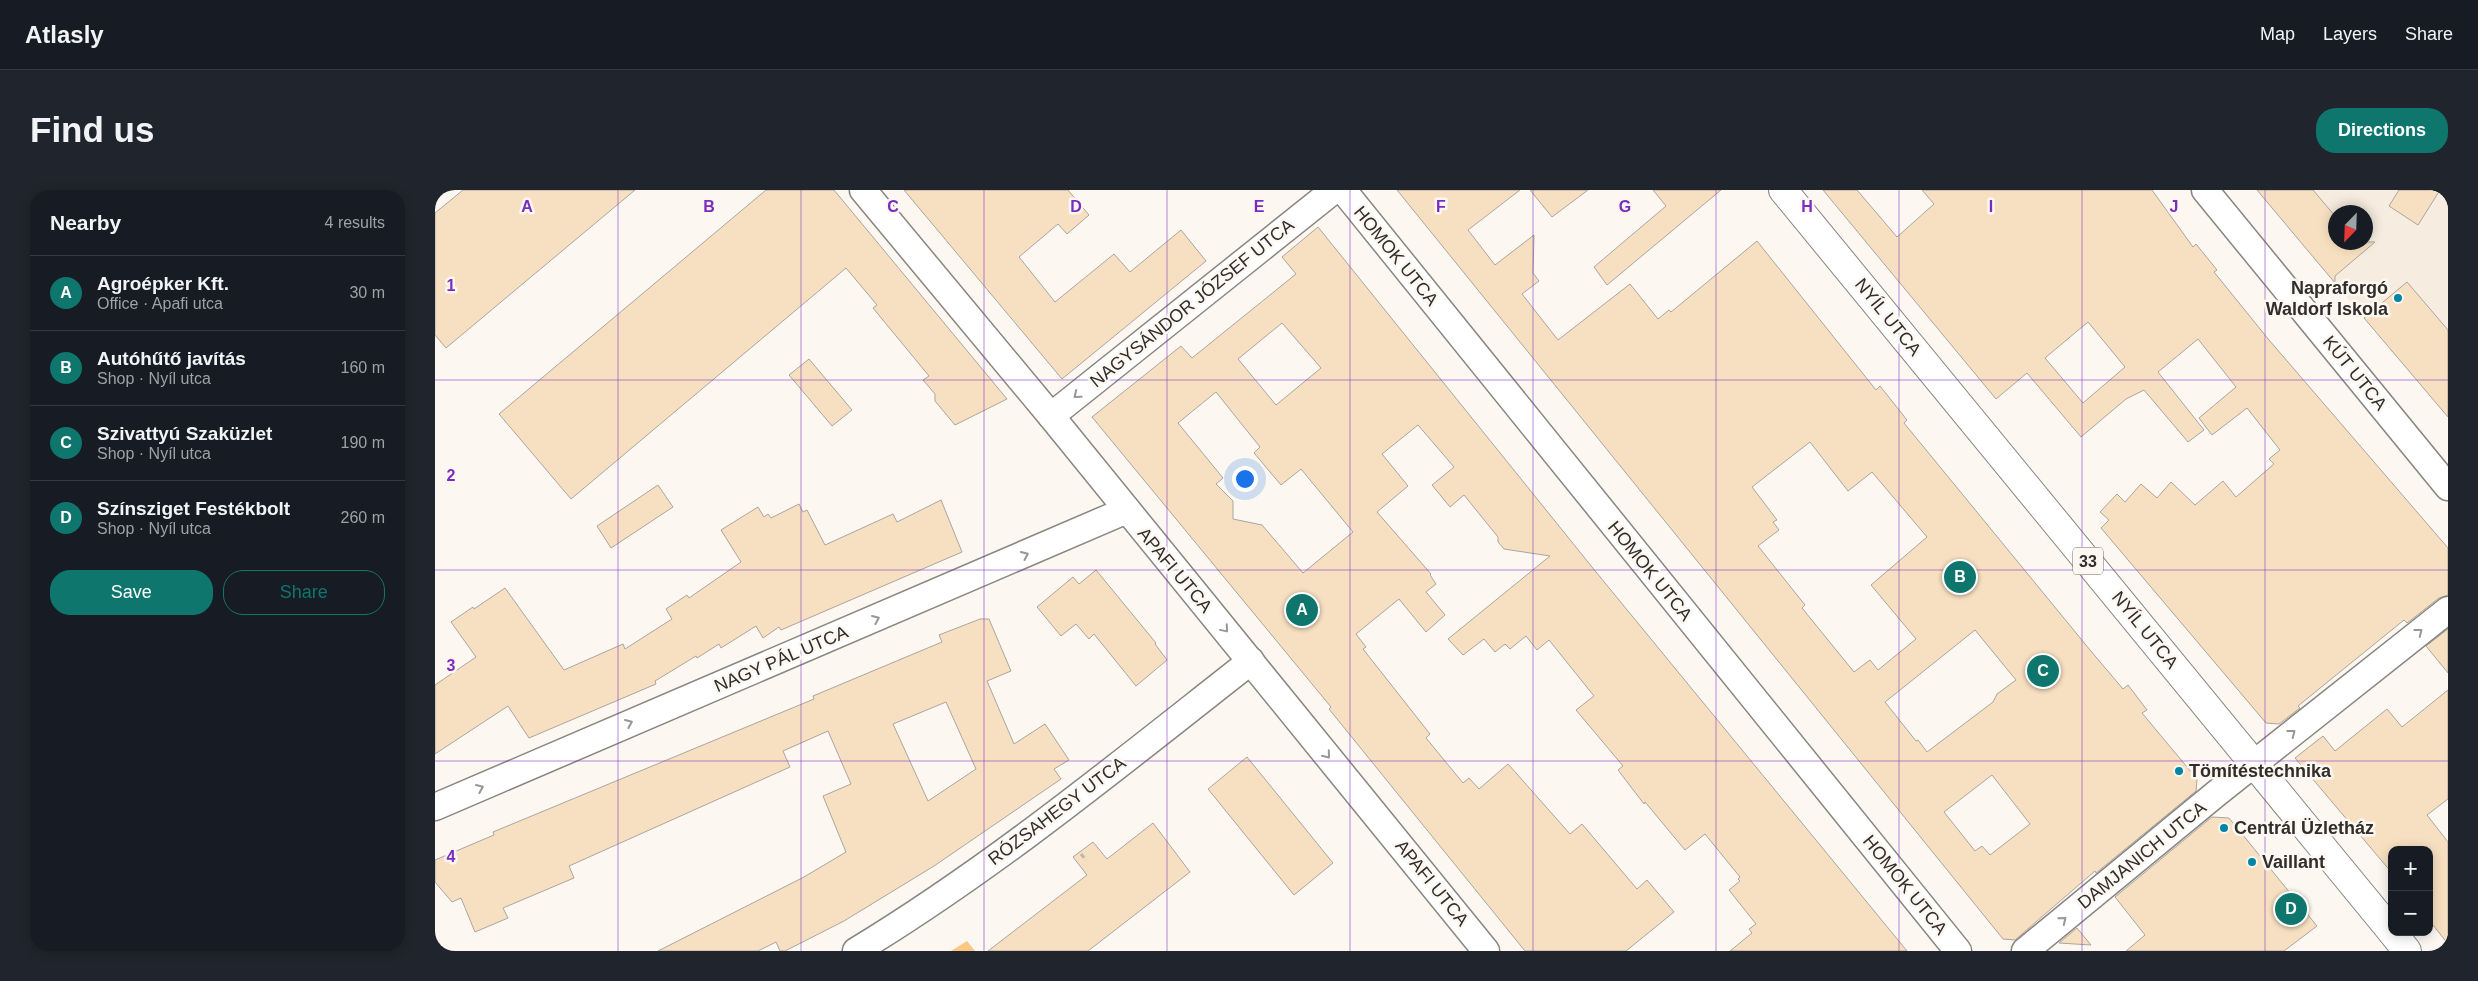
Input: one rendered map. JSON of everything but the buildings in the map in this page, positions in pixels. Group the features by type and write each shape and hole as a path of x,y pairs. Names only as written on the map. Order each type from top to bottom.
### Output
{"main road":[{"name":"NYÍL UTCA","path":"1783,190 2388,927"},
{"name":"NYÍL UTCA","path":"2395,936 2407,951"}],"street":[{"name":"APAFI UTCA","path":"863,190 1051,416 1486,951"},
{"name":"NAGYSÁNDOR JÓZSEF UTCA","path":"1051,416 1334,190"},
{"name":"HOMOK UTCA","path":"1343,190 1958,951"},
{"name":"KÚT UTCA","path":"2205,190 2448,487"},
{"name":"NAGY PÁL UTCA","path":"435,807 1127,510"},
{"name":"DAMJANICH UTCA","path":"2025,951 2254,764 2448,610"},
{"name":"RÓZSAHEGY UTCA","path":"856,951 951,889 1037,828 1251,661"}],"path":[{"path":"1081,854 1086,860"}],"shaded area":[{"name":"Napraforgó Waldorf Iskola","path":"2257,190 2448,190 2448,417 2364,318"},
{"path":"967,941 975,951 951,951"}],"place":[{"name":"Napraforgó Waldorf Iskola","path":"2398,298"},
{"name":"Autóhűtő javítás","path":"1960,577"},
{"name":"Agroépker Kft.","path":"1302,610"},
{"name":"Szivattyú Szaküzlet","path":"2043,671"},
{"name":"Tömítéstechnika","path":"2179,771"},
{"name":"Centrál Üzletház","path":"2224,828"},
{"name":"Vaillant","path":"2252,862"},
{"name":"Színsziget Festékbolt","path":"2291,909"}]}
